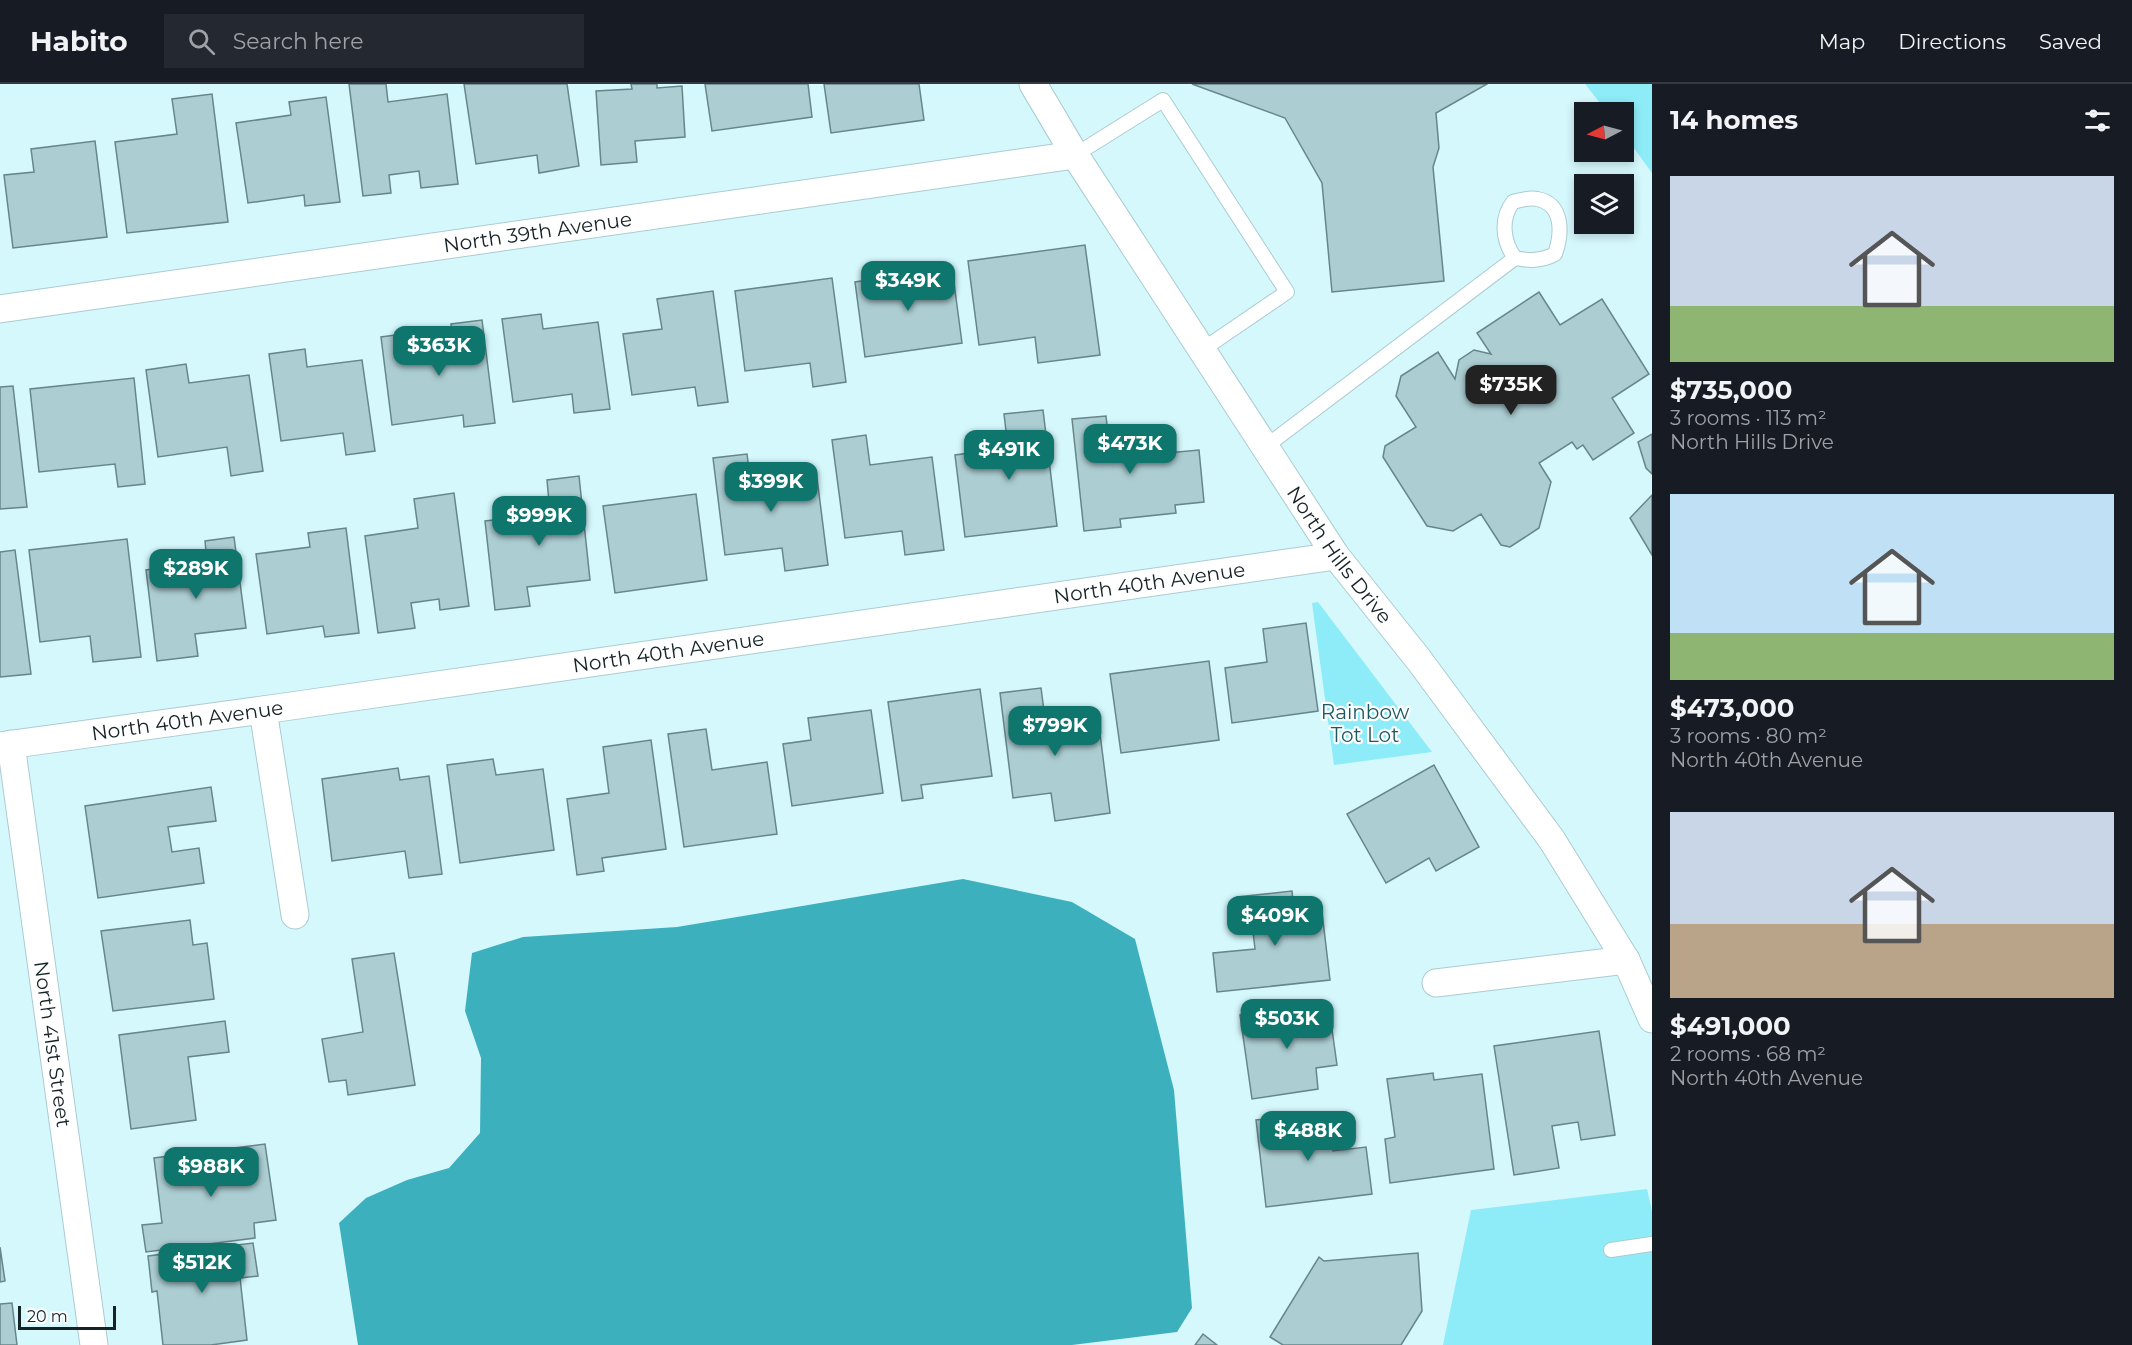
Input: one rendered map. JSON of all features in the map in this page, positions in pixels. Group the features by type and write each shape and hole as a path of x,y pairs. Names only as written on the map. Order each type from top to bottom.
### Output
{"street":[{"name":"North Hills Drive","path":"1033,84 1076,155 1336,556 1419,660 1552,840 1626,960 1652,1019"},
{"name":"North 39th Avenue","path":"0,309 1076,155"},
{"name":"North 40th Avenue","path":"5,745 1336,556"},
{"path":"263,710 295,915"},
{"name":"North 41st Street","path":"5,745 94,1345"},
{"path":"1436,983 1626,960"}],"lane":[{"path":"1076,155 1163,100 1287,292 1202,350"},
{"path":"1525,199 1537,199 1551,205 1558,215 1560,227 1560,237 1555,254 1544,259 1528,261 1515,258 1507,248 1504,233 1507,209 1513,202 1525,199"},
{"path":"1265,447 1515,258"},
{"path":"1611,1250 1652,1244"}],"green space":[{"path":"1585,84 1652,84 1652,173 1634,148 1634,102 1599,102"},
{"name":"Rainbow Tot Lot","path":"1318,602 1432,752 1334,765 1312,603"},
{"path":"1647,1189 1652,1211 1652,1345 1443,1345 1471,1210"}],"shaded area":[{"path":"963,879 1072,902 1135,939 1174,1090 1192,1308 1177,1332 1072,1345 358,1345 339,1223 366,1198 407,1180 449,1168 480,1133 481,1058 465,1011 472,953 523,937 677,927"}],"building":[{"path":"349,84 386,84 388,102 447,94 458,184 421,188 419,171 389,175 391,193 363,196"},
{"path":"464,84 567,84 579,166 539,173 537,155 476,164"},
{"path":"631,84 657,84 657,88 682,86 685,137 635,141 637,162 601,165 596,91 632,89"},
{"path":"705,84 808,84 812,117 712,131"},
{"path":"824,84 919,84 924,120 831,133"},
{"path":"1192,84 1487,84 1436,113 1439,148 1433,167 1444,281 1332,292 1322,183 1285,118"},
{"path":"212,94 228,222 127,233 115,142 177,134 172,99"},
{"path":"326,97 340,202 305,206 304,195 248,203 236,123 291,115 289,102"},
{"path":"95,141 107,237 13,248 4,175 34,172 31,149"},
{"path":"1085,245 1100,355 1038,363 1035,337 979,345 968,261"},
{"path":"952,268 962,343 865,357 855,282"},
{"path":"832,278 846,382 813,387 810,363 745,371 735,291"},
{"path":"713,291 728,402 698,406 695,387 632,395 623,334 662,329 657,299"},
{"path":"1539,292 1560,325 1602,299 1649,374 1612,398 1634,433 1593,460 1583,445 1577,449 1572,442 1539,463 1551,482 1539,528 1510,547 1501,545 1481,514 1453,531 1427,526 1383,457 1385,446 1416,427 1396,396 1401,376 1438,352 1455,379 1459,360 1474,350 1491,354 1477,333"},
{"path":"541,314 543,329 598,322 610,409 574,413 572,394 513,402 502,319"},
{"path":"482,320 495,423 464,427 463,415 392,425 381,337 418,332 420,346 453,342 451,324"},
{"path":"305,349 307,367 362,360 375,451 346,455 343,433 281,441 269,354"},
{"path":"186,364 189,383 249,375 263,471 231,476 227,447 158,457 146,370"},
{"path":"134,378 145,484 118,487 115,464 39,472 30,389"},
{"path":"13,386 27,507 0,509 0,387"},
{"path":"1043,410 1057,526 965,537 955,455 1008,448 1004,414"},
{"path":"1106,416 1108,434 1153,429 1156,454 1199,450 1204,502 1175,505 1176,513 1120,519 1121,527 1084,531 1072,419"},
{"path":"1652,434 1652,474 1646,468 1638,442"},
{"path":"866,435 870,465 932,457 944,550 905,555 902,531 845,538 832,440"},
{"path":"747,454 750,478 816,470 828,565 785,571 782,548 725,555 713,458"},
{"path":"579,476 590,580 527,587 530,606 495,610 485,521 550,514 547,480"},
{"path":"454,493 469,606 440,610 439,599 411,603 415,628 378,633 365,536 418,528 414,499"},
{"path":"696,494 707,580 615,593 603,506"},
{"path":"1652,495 1652,555 1630,518"},
{"path":"346,528 359,633 325,637 323,626 267,634 256,554 310,547 308,533"},
{"path":"234,537 246,628 195,634 198,656 157,661 146,570 207,562 205,541"},
{"path":"127,539 141,657 93,662 90,636 40,642 29,550"},
{"path":"15,550 31,674 0,677 0,552"},
{"path":"1306,623 1318,711 1232,723 1225,668 1267,662 1263,629"},
{"path":"1209,661 1219,740 1121,753 1110,674"},
{"path":"1041,688 1048,741 1071,738 1068,714 1097,710 1110,813 1055,821 1051,793 1013,798 1000,693"},
{"path":"980,689 992,776 921,785 923,798 902,801 888,702"},
{"path":"871,710 883,793 792,806 783,744 811,740 808,718"},
{"path":"706,729 712,770 767,762 777,834 684,847 668,734"},
{"path":"651,740 666,849 602,858 604,871 577,875 567,799 609,793 603,747"},
{"path":"493,759 496,775 543,769 554,850 460,863 447,765"},
{"path":"1434,765 1479,847 1436,871 1429,858 1386,883 1347,814"},
{"path":"398,768 400,780 429,776 442,874 409,878 405,851 332,861 322,779"},
{"path":"211,787 216,821 168,827 172,852 199,848 204,883 98,898 85,806"},
{"path":"1292,891 1294,915 1322,912 1330,980 1217,992 1213,953 1255,949 1252,923 1240,925 1237,897"},
{"path":"190,920 193,945 207,943 214,999 113,1011 101,931"},
{"path":"394,953 415,1085 348,1095 346,1080 329,1082 322,1039 363,1032 352,959"},
{"path":"1319,1004 1321,1017 1330,1015 1337,1065 1316,1068 1318,1089 1252,1099 1240,1015"},
{"path":"225,1021 229,1052 188,1057 196,1120 131,1129 119,1035"},
{"path":"1599,1031 1615,1135 1581,1140 1578,1122 1552,1126 1559,1168 1514,1175 1494,1046"},
{"path":"1433,1073 1434,1080 1482,1074 1494,1169 1390,1183 1385,1139 1395,1137 1387,1079"},
{"path":"1328,1112 1333,1151 1366,1147 1372,1194 1266,1207 1256,1120"},
{"path":"265,1144 276,1220 254,1223 255,1238 146,1252 142,1225 162,1223 154,1158"},
{"path":"253,1243 258,1276 240,1278 247,1340 211,1345 163,1345 157,1291 152,1292 148,1256"},
{"path":"0,1247 5,1281 0,1282"},
{"path":"1418,1253 1422,1311 1401,1345 1283,1345 1270,1337 1319,1257 1324,1261"},
{"path":"12,1303 17,1345 0,1345 0,1304"},
{"path":"1203,1334 1217,1345 1195,1345"}]}
